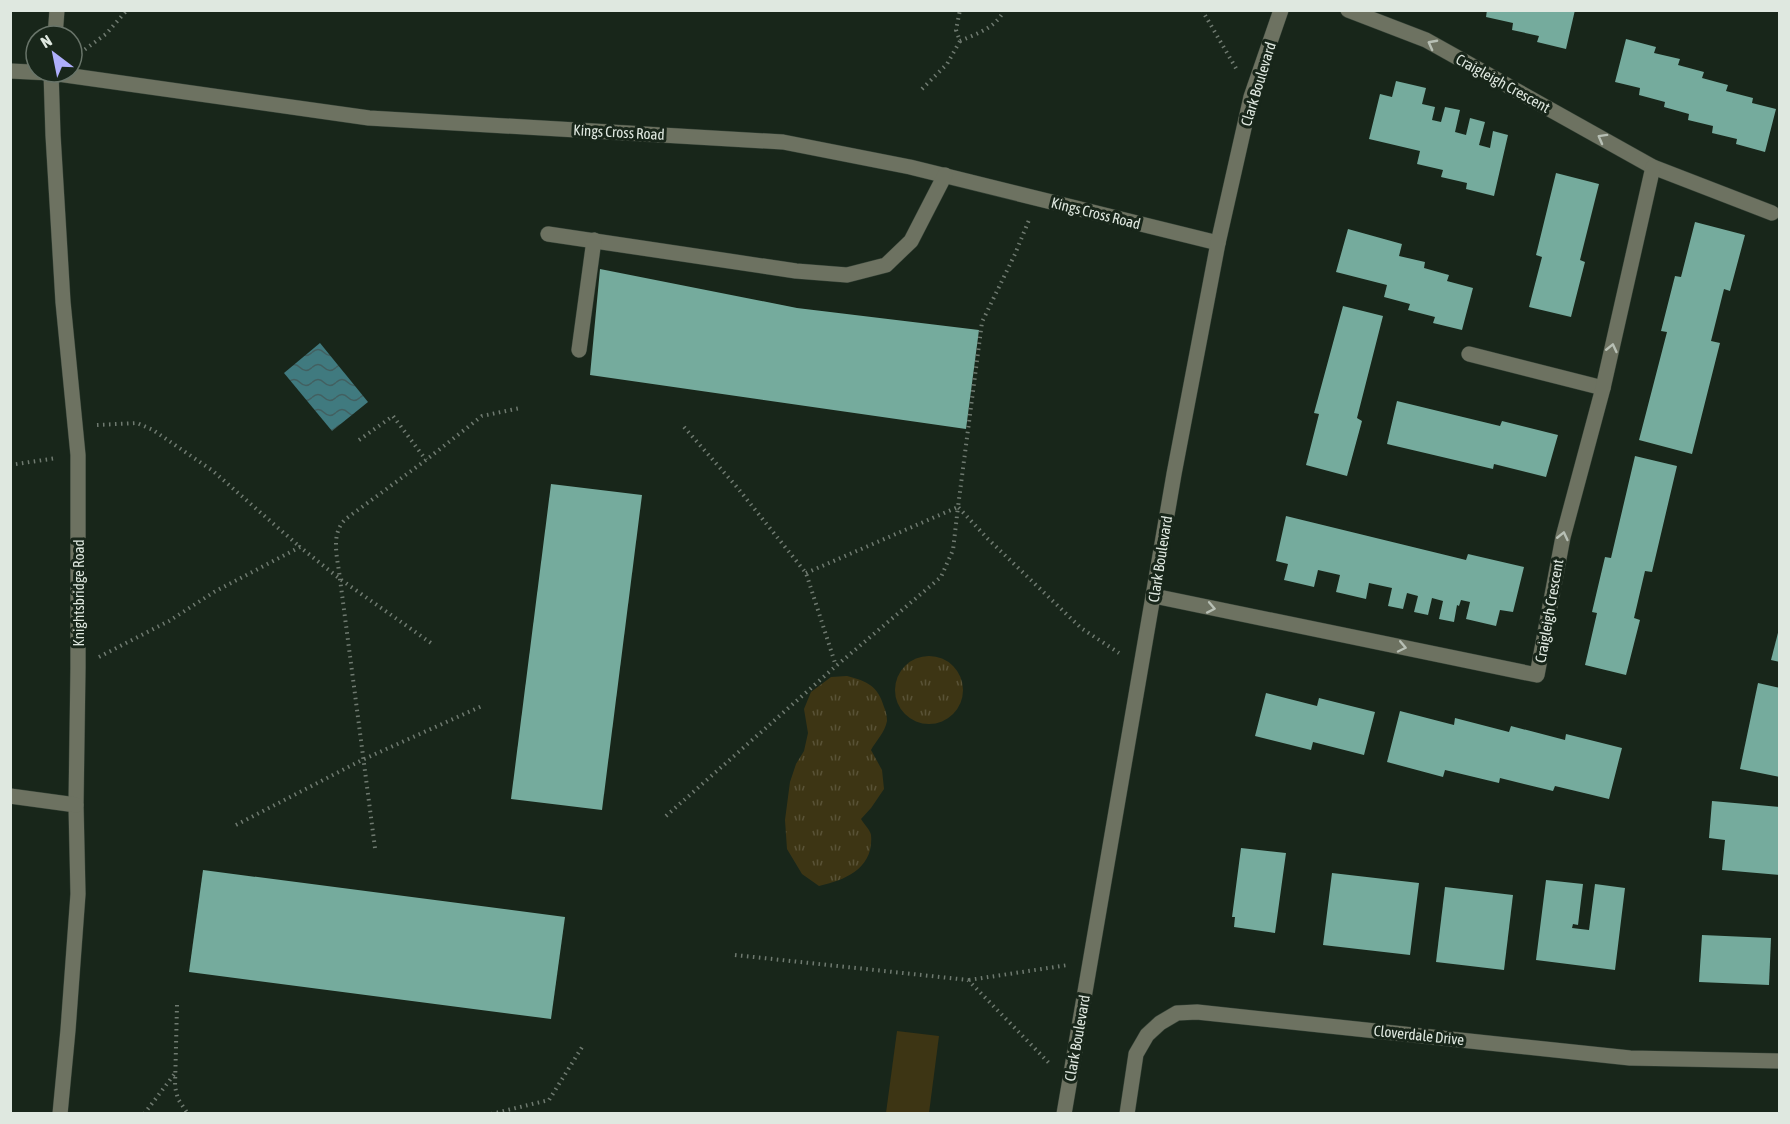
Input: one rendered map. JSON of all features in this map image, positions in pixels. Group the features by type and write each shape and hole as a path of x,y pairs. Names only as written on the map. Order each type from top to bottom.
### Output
{"street":[{"name":"Clark Boulevard","path":"1064,1113 1174,474 1218,243 1251,97 1281,10"},
{"name":"Craigleigh Crescent","path":"1348,10 1426,40 1653,166 1772,213"},
{"name":"Kings Cross Road","path":"84,77 369,118 783,142 945,175 1218,243"},
{"name":"Knightsbridge Road","path":"51,84 63,303 78,455 76,805 78,894 60,1113"},
{"name":"Craigleigh Crescent","path":"1154,596 1537,675 1563,537 1603,388 1653,166"},
{"path":"548,234 796,271 847,275 886,265 911,241 945,175"},
{"path":"579,350 594,240"},
{"path":"1469,354 1603,388"},
{"path":"10,796 76,805"},
{"name":"Cloverdale Drive","path":"1127,1113 1136,1054 1147,1035 1160,1023 1177,1013 1197,1012 1630,1058 1779,1061"}],"path":[{"path":"84,50 106,34 127,10"},
{"path":"960,10 956,30 960,41"},
{"path":"922,89 947,64 960,41 984,31 1002,15 1004,10"},
{"path":"1202,10 1251,97"},
{"path":"666,816 941,577 952,550 982,322 1015,254 1038,198"},
{"path":"375,848 362,760 336,536 341,523 482,416 520,408"},
{"path":"359,440 393,416 426,460"},
{"path":"75,425 137,423 153,430 213,471 340,579 431,643"},
{"path":"684,428 736,486 806,573 836,666"},
{"path":"10,465 78,455"},
{"path":"806,573 958,507"},
{"path":"958,507 1085,632 1141,668"},
{"path":"78,668 169,621 214,592 300,547"},
{"path":"236,825 362,760 482,706"},
{"path":"735,955 968,980 1090,962"},
{"path":"968,980 1069,1083"},
{"path":"177,1005 175,1087 178,1100 188,1113"},
{"path":"491,1113 549,1100 584,1044"},
{"path":"144,1113 177,1072"}],"green space":[{"path":"929,656 942,659 953,666 960,677 963,690 960,703 953,714 942,721 929,724 916,721 905,714 898,703 895,690 898,677 905,666 916,659"},
{"path":"847,676 871,686 882,700 887,719 886,725 871,750 882,770 884,789 861,819 871,835 871,846 863,864 848,876 819,886 802,874 787,849 785,820 790,782 796,764 804,751 808,733 804,709 811,692 831,677"},
{"path":"897,1031 939,1036 929,1113 886,1113"}],"water":[{"path":"320,343 368,402 332,431 284,373"}],"building":[{"path":"1487,10 1575,10 1566,49 1537,42 1539,36 1512,30 1513,23 1486,17"},
{"path":"1626,39 1656,47 1654,53 1680,59 1678,65 1704,72 1702,78 1728,85 1726,91 1753,98 1752,103 1776,109 1765,152 1736,144 1737,139 1712,133 1713,126 1688,120 1689,114 1664,107 1665,102 1639,95 1640,88 1615,82"},
{"path":"1396,81 1426,88 1422,104 1435,107 1432,120 1441,122 1445,107 1460,110 1455,132 1466,135 1470,118 1485,122 1479,145 1490,148 1493,131 1508,135 1494,196 1466,189 1467,183 1441,177 1443,170 1417,164 1420,151 1369,139 1380,94 1392,97"},
{"path":"1556,173 1599,184 1580,260 1585,262 1571,317 1529,307 1542,257 1536,255"},
{"path":"1695,222 1745,235 1730,291 1724,289 1711,341 1720,343 1692,454 1639,440 1667,332 1661,331 1675,276 1681,277"},
{"path":"1348,229 1402,244 1399,256 1425,262 1424,268 1449,275 1447,281 1473,288 1462,330 1433,323 1435,317 1408,310 1410,304 1384,297 1387,285 1336,272"},
{"path":"600,269 797,308 979,330 966,429 590,375"},
{"path":"1343,306 1383,316 1357,418 1362,421 1347,476 1306,465 1319,414 1314,413"},
{"path":"1397,401 1500,426 1502,421 1558,435 1546,477 1494,464 1493,469 1387,444"},
{"path":"1635,456 1677,466 1652,572 1645,571 1634,618 1640,620 1626,675 1585,665 1597,613 1592,612 1605,557 1611,558"},
{"path":"551,484 642,495 602,810 511,799"},
{"path":"1286,516 1466,560 1468,554 1524,567 1513,612 1500,610 1496,626 1466,619 1470,602 1461,600 1459,606 1457,605 1454,622 1439,619 1443,601 1432,598 1428,615 1414,612 1418,596 1407,593 1403,609 1388,606 1392,588 1369,583 1366,599 1336,592 1340,575 1318,570 1314,587 1284,580 1288,564 1276,561"},
{"path":"1780,629 1780,662 1771,660"},
{"path":"1758,683 1780,688 1780,777 1740,769"},
{"path":"1266,693 1317,706 1319,698 1375,712 1364,755 1313,742 1311,750 1255,736"},
{"path":"1400,711 1454,725 1455,718 1509,732 1511,726 1565,740 1566,734 1622,748 1609,799 1555,786 1553,791 1500,778 1499,783 1445,770 1443,777 1387,762"},
{"path":"1712,801 1780,807 1780,875 1722,870 1725,840 1709,838"},
{"path":"1241,848 1286,853 1275,933 1234,927 1235,917 1232,917"},
{"path":"203,870 565,917 551,1019 189,972"},
{"path":"1332,873 1419,883 1410,955 1323,945"},
{"path":"1546,880 1583,884 1578,925 1573,924 1572,928 1589,930 1595,884 1625,888 1615,970 1536,960"},
{"path":"1445,887 1513,895 1504,970 1436,962"},
{"path":"1702,935 1771,938 1769,985 1699,982"}]}
